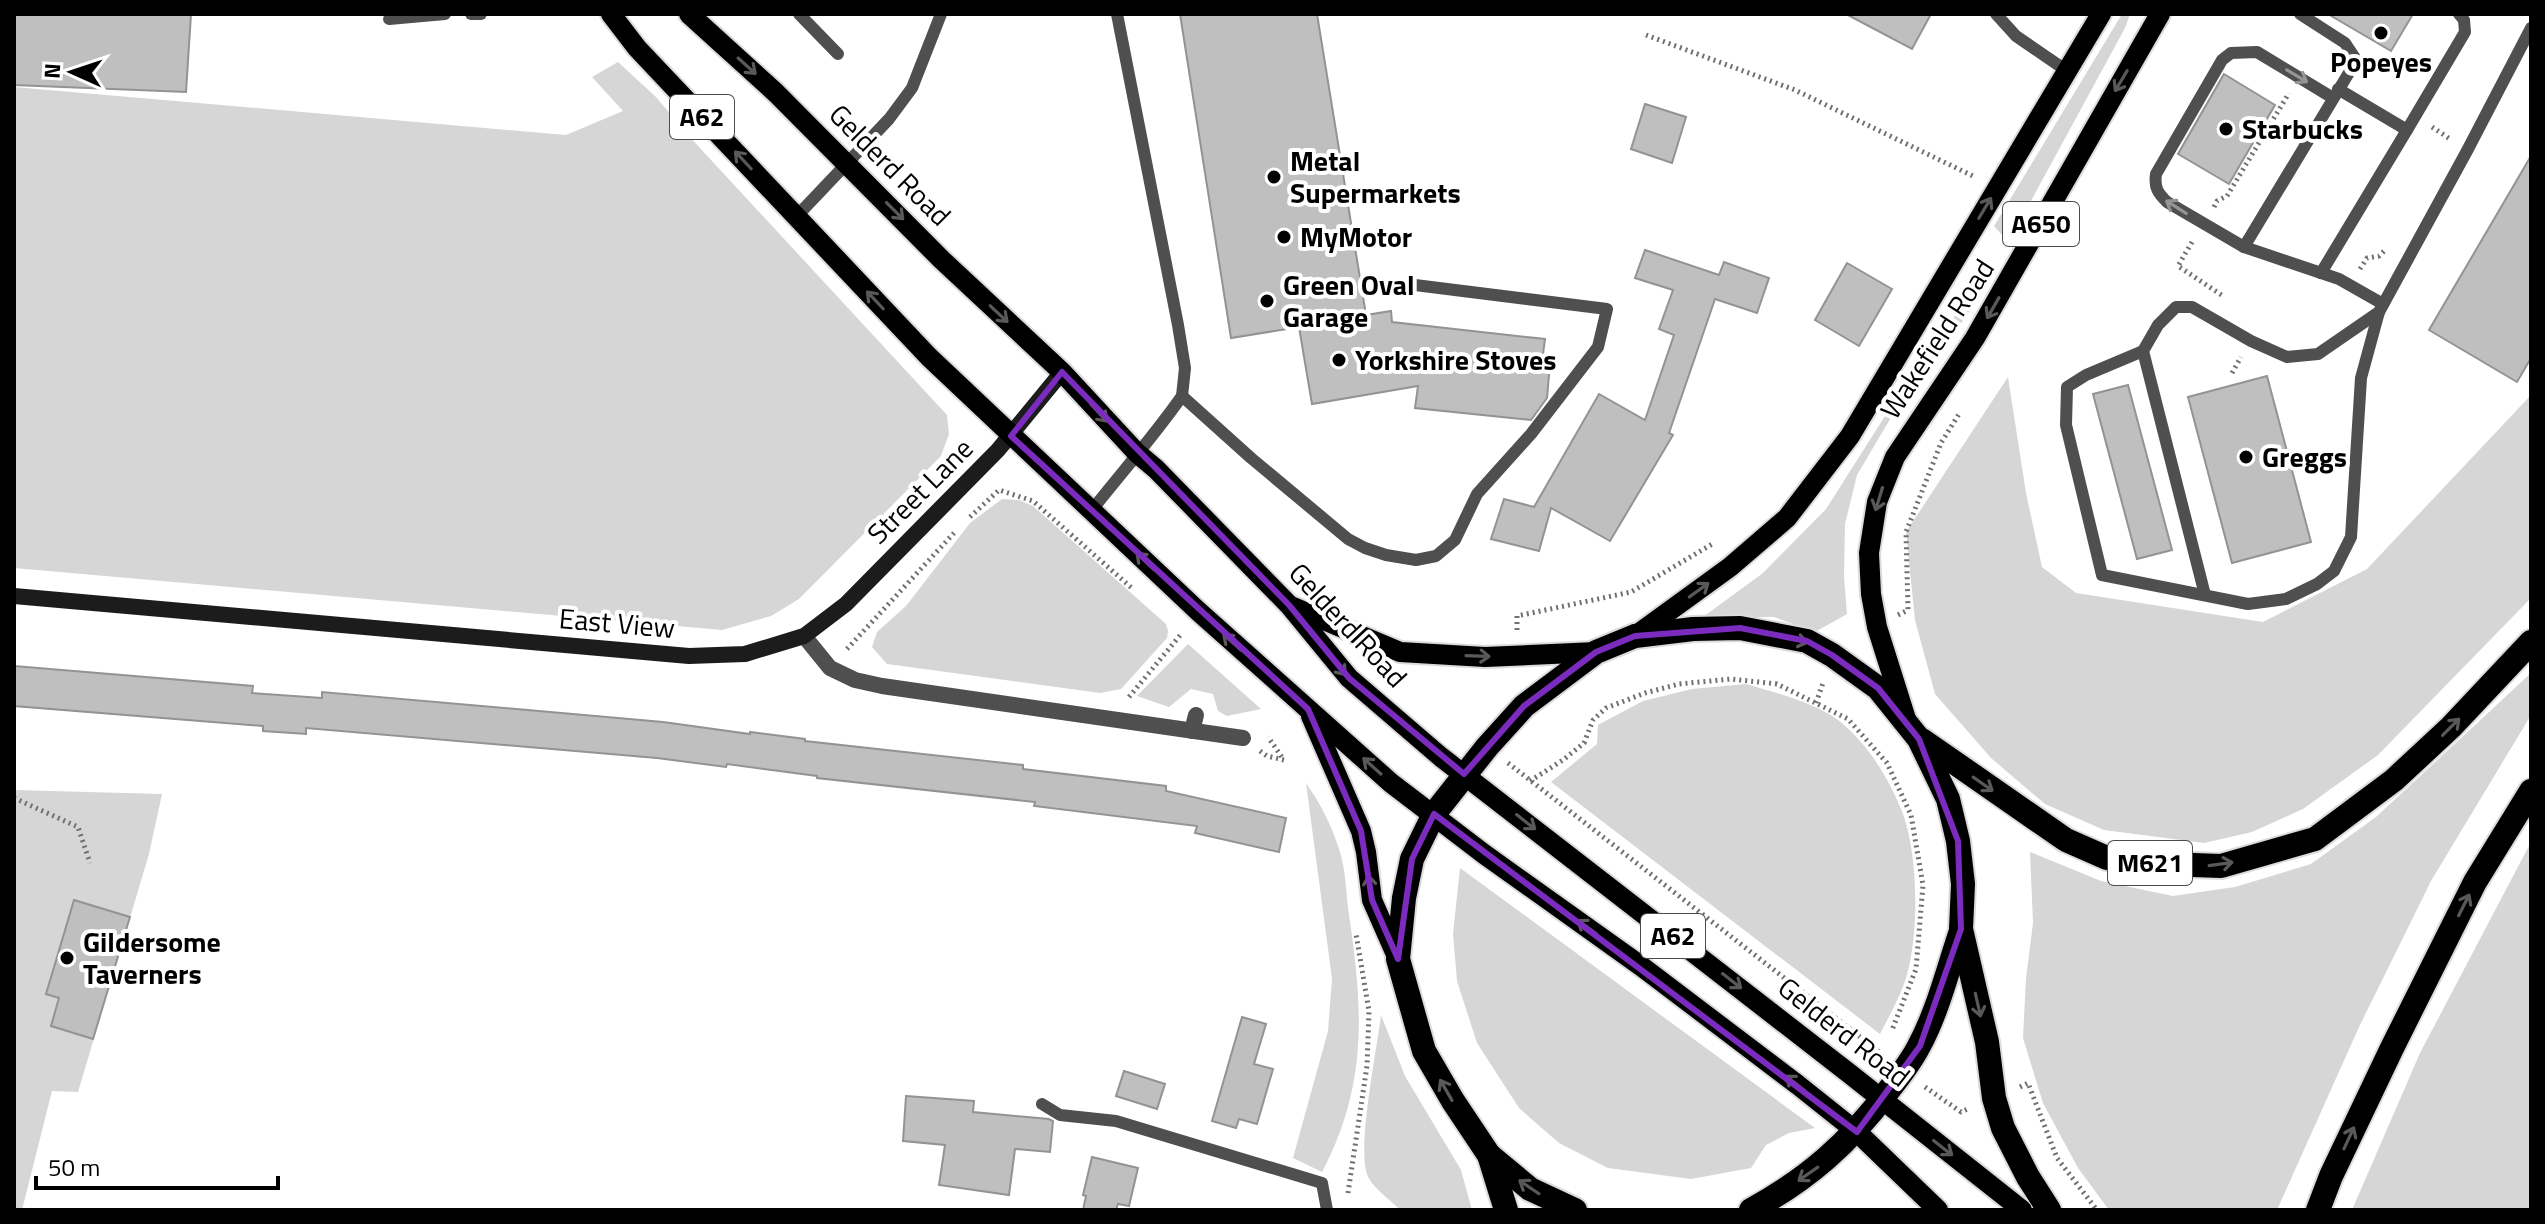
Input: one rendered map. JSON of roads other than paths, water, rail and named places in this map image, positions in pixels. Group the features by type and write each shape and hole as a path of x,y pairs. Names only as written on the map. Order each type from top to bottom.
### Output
{"highway":[{"path":"1506,1210 1489,1155 1424,1051 1398,959 1404,898 1412,859 1434,814 1464,774 1524,706 1596,652 1635,636 1693,629 1740,628 1807,641 1878,688 1913,730 1948,799 1958,841 1963,884 1961,929 1920,1046 1857,1132 1808,1175 1752,1210"},
{"name":"M621","path":"1913,730 2066,840 2107,858 2221,866 2315,839 2405,770 2451,727 2531,642"},
{"path":"2318,1210 2364,1105 2475,882 2531,791"},
{"path":"1961,929 1987,1042 1994,1098 2003,1128 2049,1210"},
{"path":"1489,1155 1530,1189 1575,1210"},
{"path":"1752,1210 1760,1210"}],"main road":[{"name":"A62","path":"611,14 637,48 929,357 1198,611 1391,783 1653,975 1857,1132 1938,1210"},
{"name":"Gelderd Road","path":"689,14 776,93 942,260 1062,372 1137,453 1289,605 1349,678 1464,774 2022,1210"},
{"name":"Wakefield Road","path":"1635,636 1730,567 1787,518 1850,436 2101,14"},
{"name":"Wakefield Road","path":"1913,730 1877,627 1871,594 1869,553 1877,502 1895,457 1975,338 2160,14"},
{"path":"1289,605 1400,652 1485,657 1596,652"},
{"path":"1308,709 1361,831 1372,900 1398,959"}],"street":[{"name":"Street Lane","path":"804,636 846,604 1011,436 1062,372"},
{"name":"East View","path":"14,596 689,656 745,654 804,636"},
{"path":"804,636 830,668 855,680 1111,719 1194,723 1243,738"}],"lane":[{"path":"389,19 445,14"},
{"path":"471,14 481,14"},
{"path":"799,14 838,54"},
{"path":"1092,510 1156,433 1182,396 1185,368 1117,14"},
{"path":"1996,14 2016,36 2067,71"},
{"path":"2244,247 2355,58 2351,49 2300,14"},
{"path":"2321,273 2458,46 2465,32 2464,20 2459,14"},
{"path":"796,217 889,119 912,88 938,16"},
{"path":"2381,308 2318,354 2287,357 2251,341 2192,307 2176,307 2158,325 2143,351 2086,375 2067,387 2066,425 2102,575 2248,604 2286,599 2317,584 2334,571 2351,537 2361,378 2381,308 2531,28"},
{"path":"2381,308 2339,279 2244,247 2167,202 2154,185 2156,174 2222,60 2231,53 2257,52 2407,130"},
{"path":"1182,396 1348,539 1386,555 1416,560 1436,556 1455,540 1477,494 1531,434 1598,347 1607,309 1407,284"},
{"path":"2143,351 2205,595"},
{"path":"1042,1104 1060,1115 1116,1121 1322,1183 1327,1210"}],"place":[{"name":"Popeyes","path":"2381,33"},
{"name":"Starbucks","path":"2226,129"},
{"name":"Metal Supermarkets","path":"1274,177"},
{"name":"MyMotor","path":"1284,237"},
{"name":"Green Oval Garage","path":"1267,301"},
{"name":"Yorkshire Stoves","path":"1339,360"},
{"name":"Greggs","path":"2246,457"},
{"name":"Gildersome Taverners","path":"67,958"}]}
